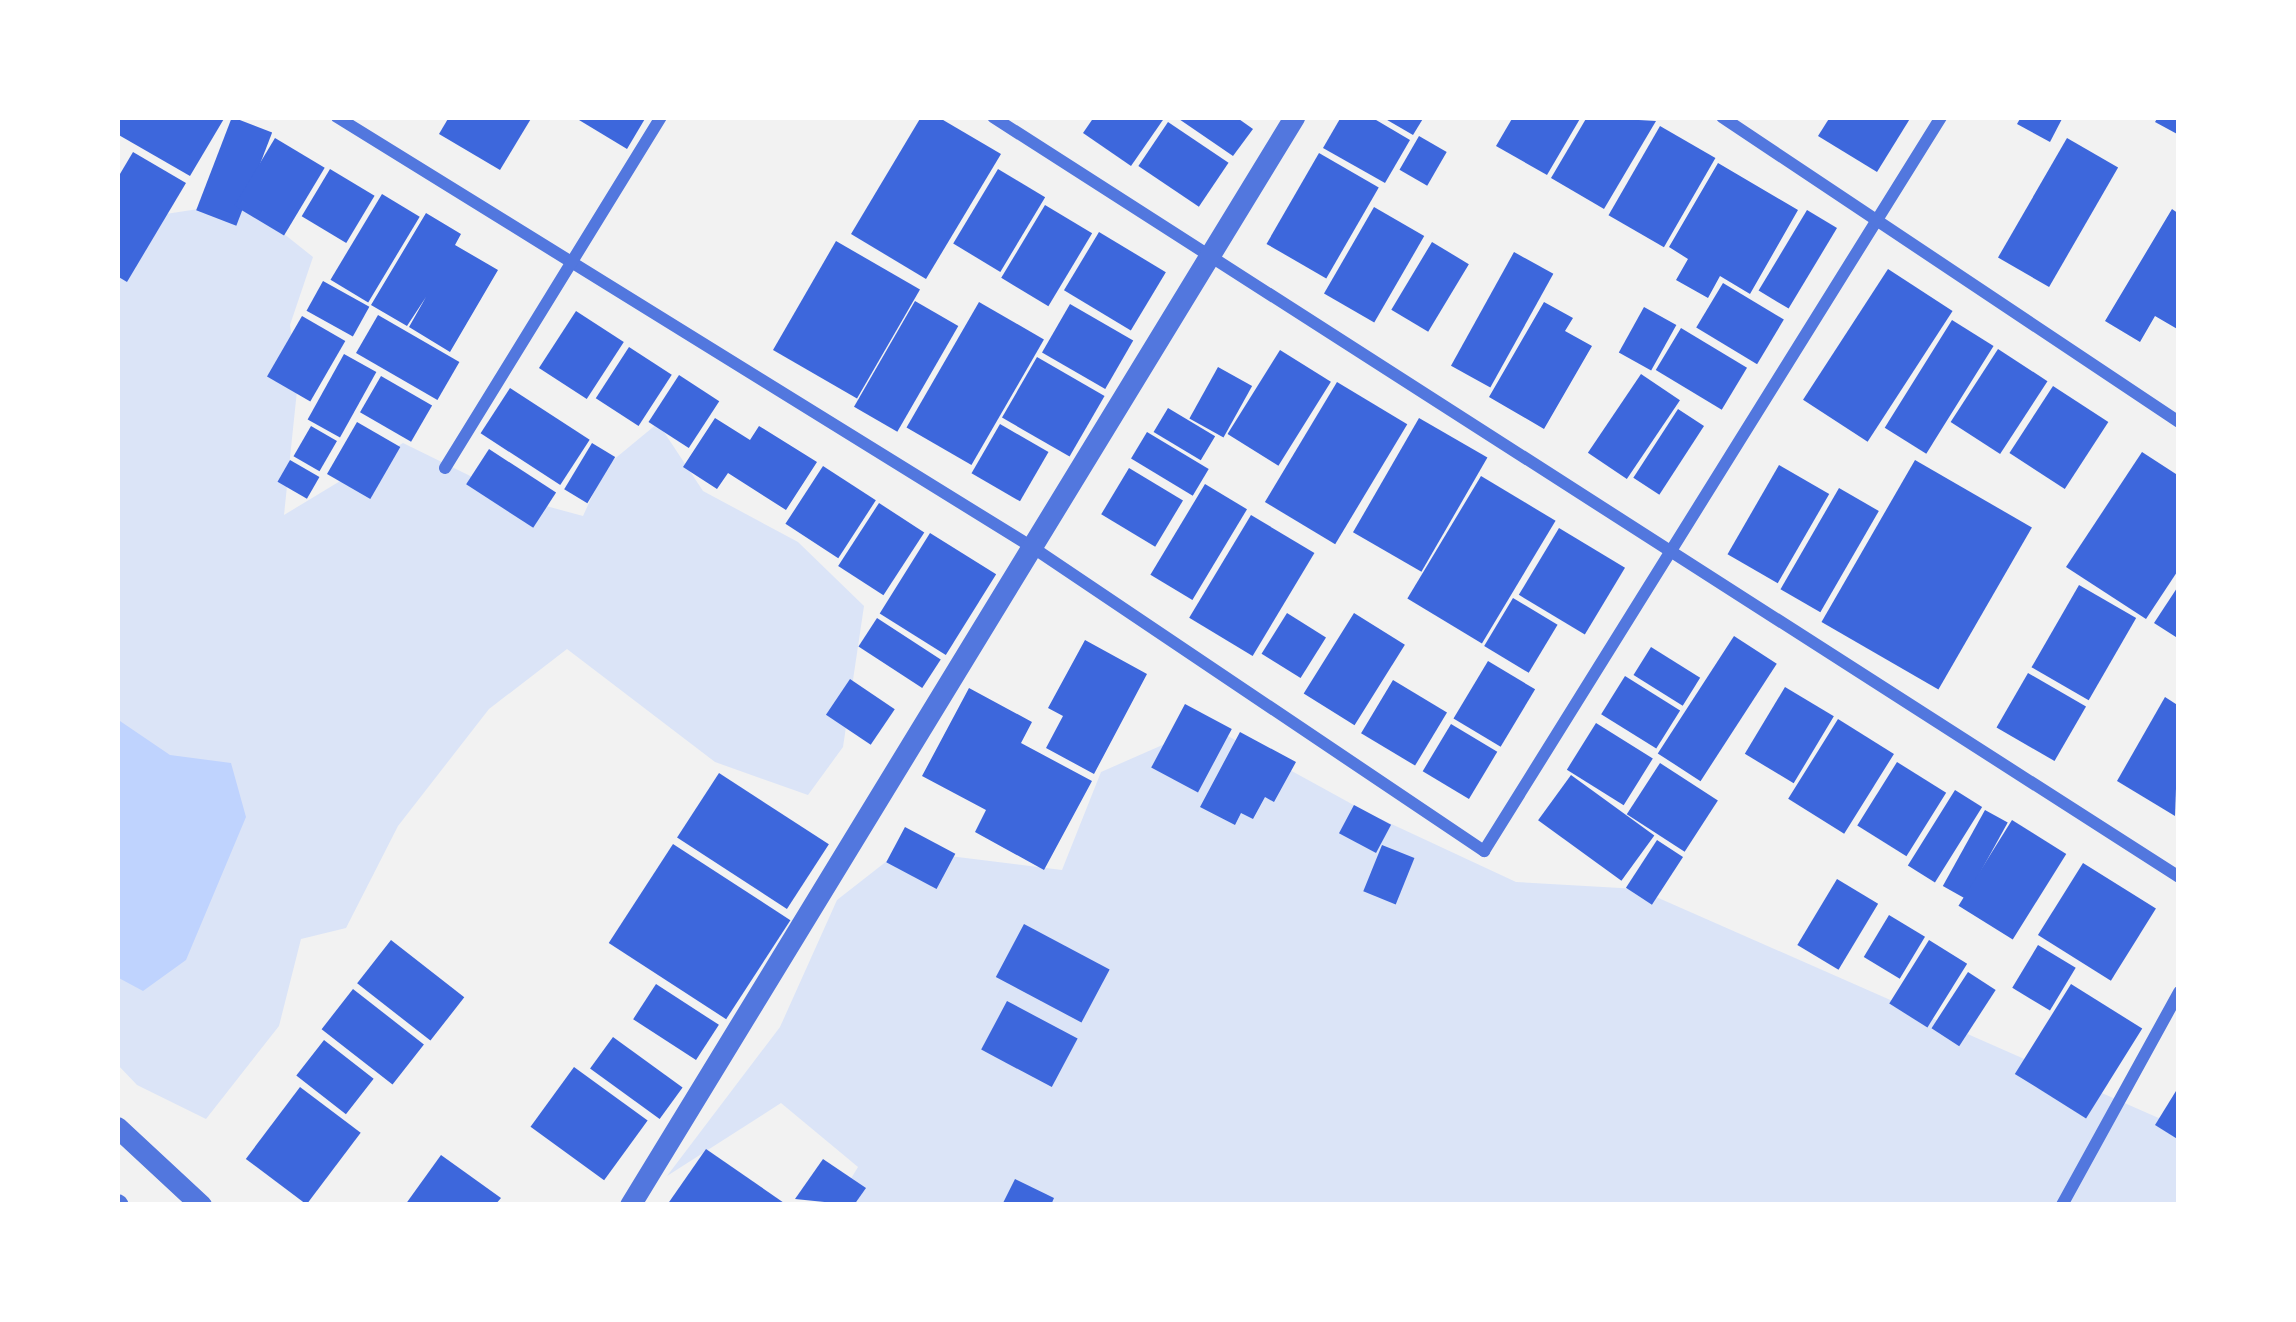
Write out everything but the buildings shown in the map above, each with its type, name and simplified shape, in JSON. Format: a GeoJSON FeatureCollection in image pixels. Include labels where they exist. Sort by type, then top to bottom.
{"type":"FeatureCollection","features":[{"type":"Feature","properties":{"kind":"street"},"geometry":{"type":"LineString","coordinates":[[337,117],[1032,547],[1484,851],[1672,554],[1872,218],[1941,117]]}},
{"type":"Feature","properties":{"kind":"street"},"geometry":{"type":"LineString","coordinates":[[445,468],[661,117]]}},
{"type":"Feature","properties":{"kind":"street"},"geometry":{"type":"LineString","coordinates":[[993,117],[2179,877]]}},
{"type":"Feature","properties":{"kind":"street"},"geometry":{"type":"LineString","coordinates":[[630,1205],[1294,117]]}},
{"type":"Feature","properties":{"kind":"street"},"geometry":{"type":"LineString","coordinates":[[1722,117],[2179,422]]}},
{"type":"Feature","properties":{"kind":"street"},"geometry":{"type":"LineString","coordinates":[[2062,1205],[2179,992]]}},
{"type":"Feature","properties":{"kind":"street"},"geometry":{"type":"LineString","coordinates":[[117,1126],[201,1205]]}},
{"type":"Feature","properties":{"kind":"shaded area"},"geometry":{"type":"Polygon","coordinates":[[[244,202],[313,257],[290,325],[298,381],[284,515],[403,443],[513,497],[583,516],[606,466],[658,423],[703,491],[798,542],[864,606],[843,747],[808,795],[715,762],[567,649],[489,709],[398,826],[346,928],[301,939],[279,1026],[206,1119],[137,1085],[117,1064],[117,234],[133,219],[244,202]]]}},
{"type":"Feature","properties":{"kind":"shaded area"},"geometry":{"type":"Polygon","coordinates":[[[1208,725],[1370,814],[1516,882],[1638,889],[2179,1127],[2179,1205],[835,1205],[858,1167],[781,1103],[667,1176],[780,1027],[837,900],[901,850],[1062,870],[1101,772],[1208,725]]]}},
{"type":"Feature","properties":{"kind":"water"},"geometry":{"type":"Polygon","coordinates":[[[117,719],[170,755],[231,763],[246,817],[186,960],[143,991],[117,977],[117,719]]]}}]}
